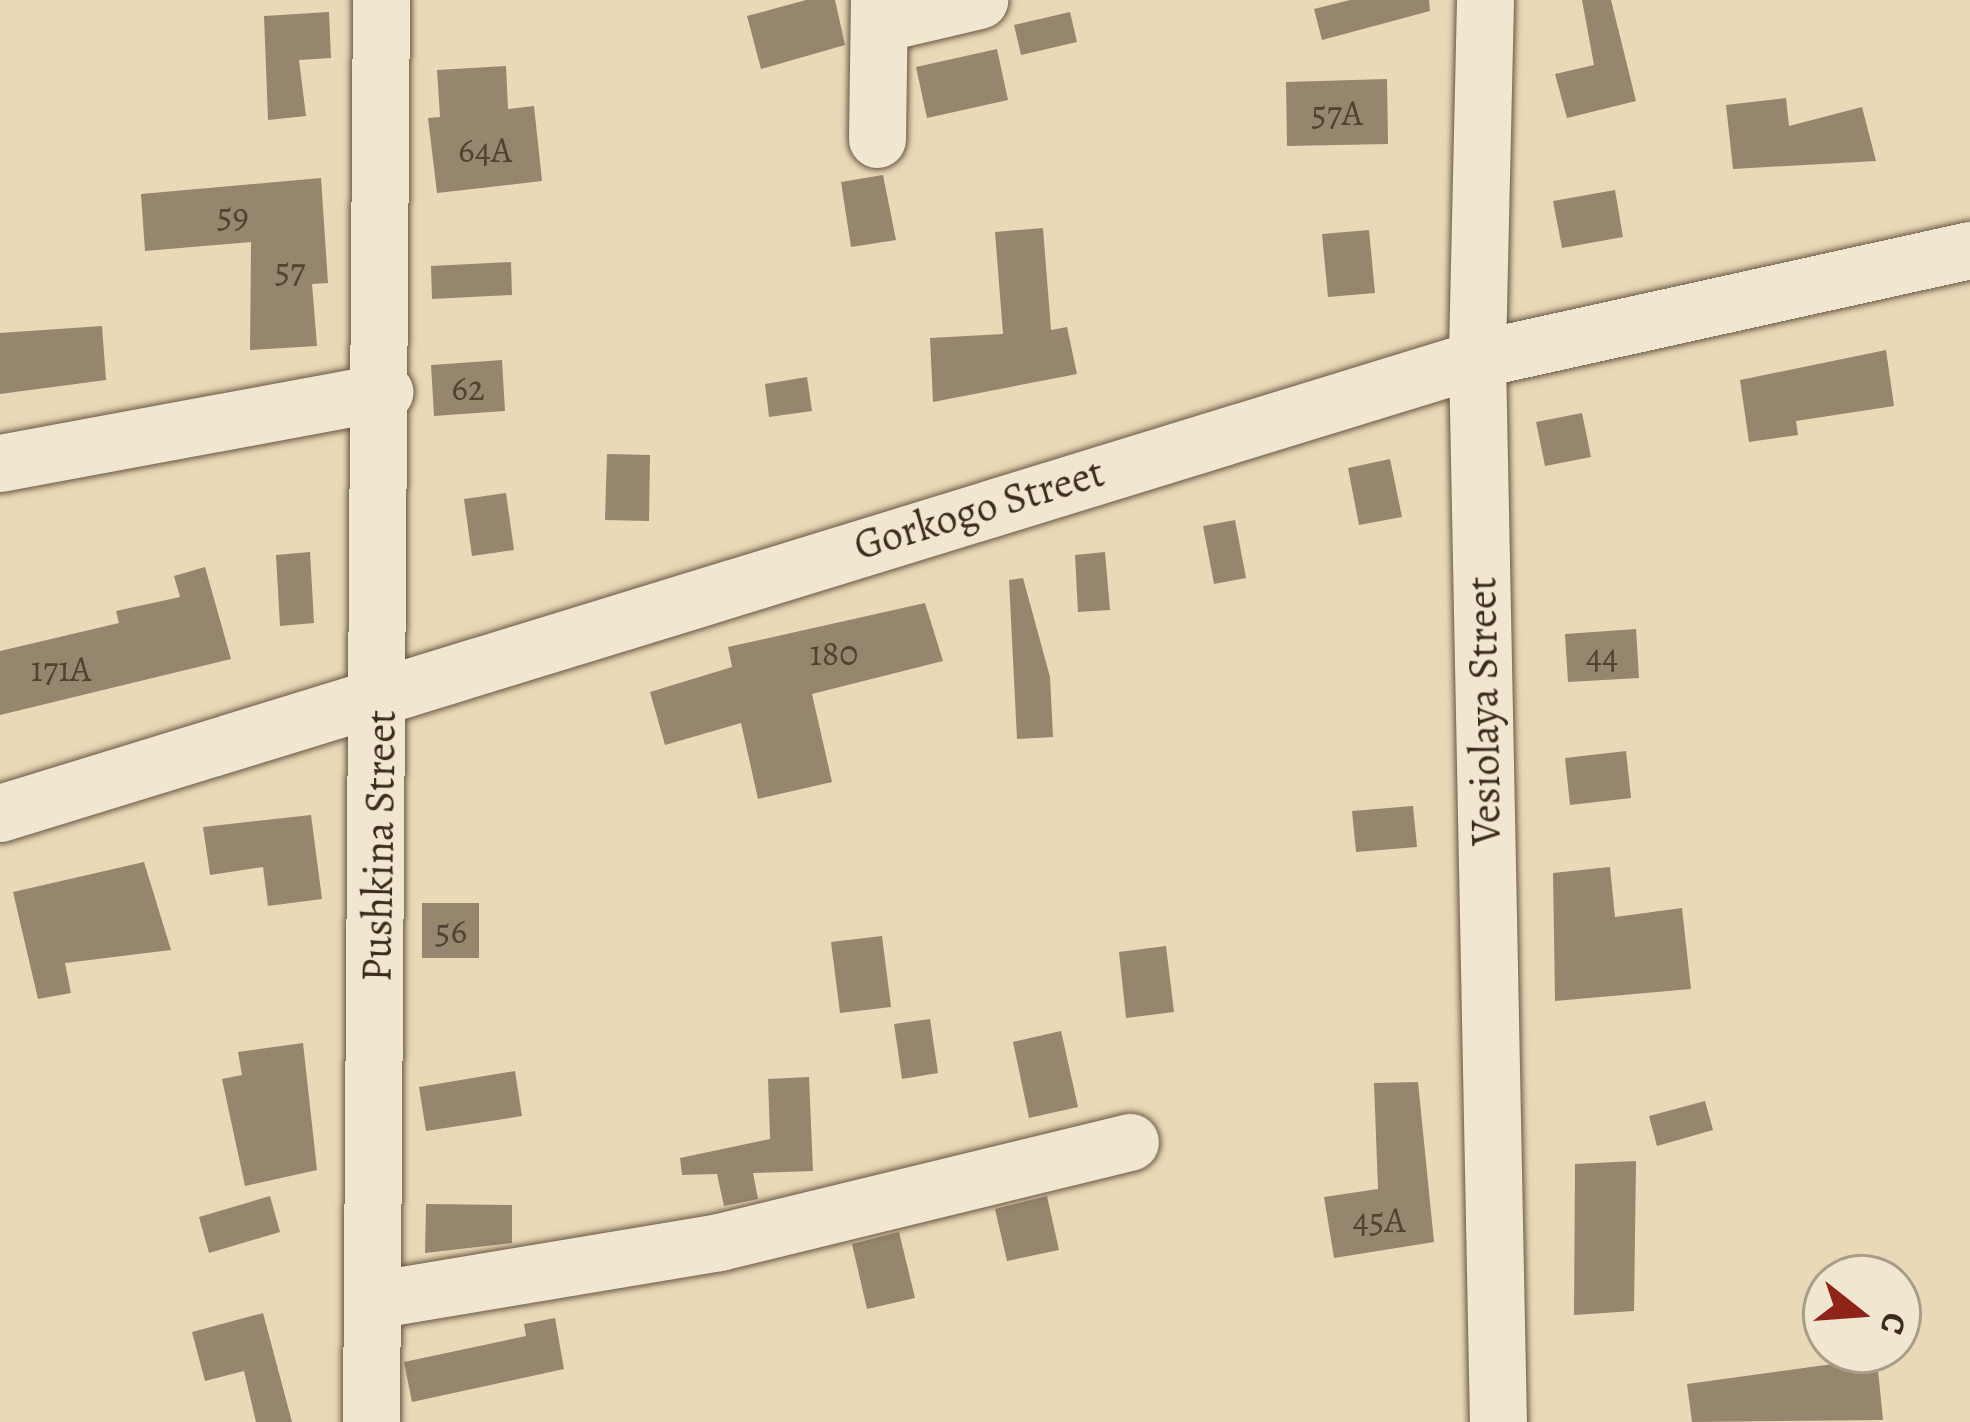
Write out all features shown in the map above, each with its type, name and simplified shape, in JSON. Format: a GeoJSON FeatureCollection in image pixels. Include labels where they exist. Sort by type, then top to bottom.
{"type":"FeatureCollection","features":[{"type":"Feature","properties":{"kind":"street","name":"Pushkina Street"},"geometry":{"type":"LineString","coordinates":[[371,1422],[384,392],[381,0]]}},
{"type":"Feature","properties":{"kind":"street"},"geometry":{"type":"LineString","coordinates":[[878,139],[880,11],[979,0]]}},
{"type":"Feature","properties":{"kind":"street","name":"Vesiolaya Street"},"geometry":{"type":"LineString","coordinates":[[1485,0],[1477,358],[1498,1422]]}},
{"type":"Feature","properties":{"kind":"street","name":"Gorkogo Street"},"geometry":{"type":"LineString","coordinates":[[0,813],[380,690],[1477,358],[1970,250]]}},
{"type":"Feature","properties":{"kind":"street"},"geometry":{"type":"LineString","coordinates":[[0,463],[384,392]]}},
{"type":"Feature","properties":{"kind":"street"},"geometry":{"type":"LineString","coordinates":[[374,1300],[719,1242],[1130,1142]]}},
{"type":"Feature","properties":{"kind":"building"},"geometry":{"type":"Polygon","coordinates":[[[806,0],[835,0],[845,45],[761,69],[747,16],[806,0]]]}},
{"type":"Feature","properties":{"kind":"building"},"geometry":{"type":"Polygon","coordinates":[[[1350,0],[1429,0],[1430,11],[1322,40],[1314,9],[1350,0]]]}},
{"type":"Feature","properties":{"kind":"building"},"geometry":{"type":"Polygon","coordinates":[[[1582,0],[1611,0],[1636,101],[1567,118],[1555,74],[1594,65],[1582,0]]]}},
{"type":"Feature","properties":{"kind":"building"},"geometry":{"type":"Polygon","coordinates":[[[329,12],[331,58],[299,60],[306,116],[268,120],[264,16],[329,12]]]}},
{"type":"Feature","properties":{"kind":"building"},"geometry":{"type":"Polygon","coordinates":[[[1070,12],[1077,42],[1021,55],[1014,25],[1070,12]]]}},
{"type":"Feature","properties":{"kind":"building"},"geometry":{"type":"Polygon","coordinates":[[[997,49],[1008,100],[927,118],[916,67],[997,49]]]}},
{"type":"Feature","properties":{"kind":"building"},"geometry":{"type":"Polygon","coordinates":[[[506,66],[508,109],[534,106],[542,181],[437,193],[428,118],[440,117],[437,70],[506,66]]]}},
{"type":"Feature","properties":{"kind":"building"},"geometry":{"type":"Polygon","coordinates":[[[1387,79],[1388,144],[1287,146],[1286,82],[1387,79]]]}},
{"type":"Feature","properties":{"kind":"building"},"geometry":{"type":"Polygon","coordinates":[[[1786,98],[1789,126],[1862,107],[1876,161],[1733,169],[1726,105],[1786,98]]]}},
{"type":"Feature","properties":{"kind":"building"},"geometry":{"type":"Polygon","coordinates":[[[883,175],[896,240],[851,247],[841,182],[883,175]]]}},
{"type":"Feature","properties":{"kind":"building"},"geometry":{"type":"Polygon","coordinates":[[[321,178],[328,283],[312,284],[317,346],[250,350],[251,242],[145,251],[141,194],[321,178]]]}},
{"type":"Feature","properties":{"kind":"building"},"geometry":{"type":"Polygon","coordinates":[[[1615,190],[1623,237],[1562,248],[1553,201],[1615,190]]]}},
{"type":"Feature","properties":{"kind":"building"},"geometry":{"type":"Polygon","coordinates":[[[1043,228],[1051,330],[1067,327],[1077,374],[933,402],[930,338],[1003,334],[995,232],[1043,228]]]}},
{"type":"Feature","properties":{"kind":"building"},"geometry":{"type":"Polygon","coordinates":[[[1369,230],[1375,293],[1328,297],[1322,234],[1369,230]]]}},
{"type":"Feature","properties":{"kind":"building"},"geometry":{"type":"Polygon","coordinates":[[[511,262],[512,295],[432,299],[431,266],[511,262]]]}},
{"type":"Feature","properties":{"kind":"building"},"geometry":{"type":"Polygon","coordinates":[[[102,326],[106,380],[0,394],[0,333],[102,326]]]}},
{"type":"Feature","properties":{"kind":"building"},"geometry":{"type":"Polygon","coordinates":[[[1886,350],[1894,406],[1796,421],[1798,435],[1749,442],[1740,380],[1886,350]]]}},
{"type":"Feature","properties":{"kind":"building"},"geometry":{"type":"Polygon","coordinates":[[[502,360],[505,411],[434,416],[431,365],[502,360]]]}},
{"type":"Feature","properties":{"kind":"building"},"geometry":{"type":"Polygon","coordinates":[[[807,377],[812,411],[769,417],[765,384],[807,377]]]}},
{"type":"Feature","properties":{"kind":"building"},"geometry":{"type":"Polygon","coordinates":[[[1582,413],[1591,457],[1545,466],[1536,422],[1582,413]]]}},
{"type":"Feature","properties":{"kind":"building"},"geometry":{"type":"Polygon","coordinates":[[[607,454],[650,455],[649,521],[605,520],[607,454]]]}},
{"type":"Feature","properties":{"kind":"building"},"geometry":{"type":"Polygon","coordinates":[[[1390,459],[1402,517],[1359,525],[1348,468],[1390,459]]]}},
{"type":"Feature","properties":{"kind":"building"},"geometry":{"type":"Polygon","coordinates":[[[506,493],[514,550],[472,556],[464,499],[506,493]]]}},
{"type":"Feature","properties":{"kind":"building"},"geometry":{"type":"Polygon","coordinates":[[[1235,520],[1246,578],[1214,584],[1203,526],[1235,520]]]}},
{"type":"Feature","properties":{"kind":"building"},"geometry":{"type":"Polygon","coordinates":[[[310,552],[314,623],[280,626],[276,555],[310,552]]]}},
{"type":"Feature","properties":{"kind":"building"},"geometry":{"type":"Polygon","coordinates":[[[1105,552],[1110,610],[1078,612],[1075,555],[1105,552]]]}},
{"type":"Feature","properties":{"kind":"building"},"geometry":{"type":"Polygon","coordinates":[[[205,567],[231,659],[0,715],[0,651],[119,623],[116,611],[180,597],[174,576],[205,567]]]}},
{"type":"Feature","properties":{"kind":"building"},"geometry":{"type":"Polygon","coordinates":[[[1023,578],[1050,677],[1053,737],[1017,739],[1009,580],[1023,578]]]}},
{"type":"Feature","properties":{"kind":"building"},"geometry":{"type":"Polygon","coordinates":[[[925,603],[943,661],[812,694],[832,782],[758,799],[741,723],[665,745],[650,692],[732,667],[728,647],[925,603]]]}},
{"type":"Feature","properties":{"kind":"building"},"geometry":{"type":"Polygon","coordinates":[[[1636,629],[1639,678],[1568,682],[1565,634],[1636,629]]]}},
{"type":"Feature","properties":{"kind":"building"},"geometry":{"type":"Polygon","coordinates":[[[1626,751],[1631,798],[1570,805],[1565,758],[1626,751]]]}},
{"type":"Feature","properties":{"kind":"building"},"geometry":{"type":"Polygon","coordinates":[[[1413,806],[1417,847],[1356,852],[1352,811],[1413,806]]]}},
{"type":"Feature","properties":{"kind":"building"},"geometry":{"type":"Polygon","coordinates":[[[311,815],[322,899],[268,906],[263,867],[210,875],[203,827],[311,815]]]}},
{"type":"Feature","properties":{"kind":"building"},"geometry":{"type":"Polygon","coordinates":[[[144,862],[171,950],[65,963],[71,993],[38,999],[13,892],[144,862]]]}},
{"type":"Feature","properties":{"kind":"building"},"geometry":{"type":"Polygon","coordinates":[[[1610,867],[1615,917],[1682,908],[1691,989],[1555,1001],[1553,873],[1610,867]]]}},
{"type":"Feature","properties":{"kind":"building"},"geometry":{"type":"Polygon","coordinates":[[[422,903],[479,903],[479,958],[422,958],[422,903]]]}},
{"type":"Feature","properties":{"kind":"building"},"geometry":{"type":"Polygon","coordinates":[[[882,936],[891,1007],[840,1013],[831,942],[882,936]]]}},
{"type":"Feature","properties":{"kind":"building"},"geometry":{"type":"Polygon","coordinates":[[[1166,946],[1174,1012],[1126,1018],[1119,952],[1166,946]]]}},
{"type":"Feature","properties":{"kind":"building"},"geometry":{"type":"Polygon","coordinates":[[[930,1019],[938,1073],[902,1079],[894,1024],[930,1019]]]}},
{"type":"Feature","properties":{"kind":"building"},"geometry":{"type":"Polygon","coordinates":[[[1061,1031],[1078,1107],[1029,1118],[1013,1042],[1061,1031]]]}},
{"type":"Feature","properties":{"kind":"building"},"geometry":{"type":"Polygon","coordinates":[[[303,1043],[317,1170],[245,1186],[222,1079],[242,1075],[238,1052],[303,1043]]]}},
{"type":"Feature","properties":{"kind":"building"},"geometry":{"type":"Polygon","coordinates":[[[515,1071],[522,1116],[426,1131],[419,1087],[515,1071]]]}},
{"type":"Feature","properties":{"kind":"building"},"geometry":{"type":"Polygon","coordinates":[[[809,1077],[813,1171],[753,1173],[758,1199],[724,1206],[717,1174],[682,1175],[680,1158],[770,1139],[768,1079],[809,1077]]]}},
{"type":"Feature","properties":{"kind":"building"},"geometry":{"type":"Polygon","coordinates":[[[1418,1082],[1434,1242],[1334,1258],[1324,1197],[1378,1189],[1374,1083],[1418,1082]]]}},
{"type":"Feature","properties":{"kind":"building"},"geometry":{"type":"Polygon","coordinates":[[[1705,1101],[1713,1130],[1657,1146],[1649,1116],[1705,1101]]]}},
{"type":"Feature","properties":{"kind":"building"},"geometry":{"type":"Polygon","coordinates":[[[1636,1161],[1634,1311],[1574,1315],[1575,1164],[1636,1161]]]}},
{"type":"Feature","properties":{"kind":"building"},"geometry":{"type":"Polygon","coordinates":[[[270,1196],[280,1232],[209,1253],[199,1217],[270,1196]]]}},
{"type":"Feature","properties":{"kind":"building"},"geometry":{"type":"Polygon","coordinates":[[[1047,1196],[1059,1250],[1007,1261],[995,1209],[1047,1196]]]}},
{"type":"Feature","properties":{"kind":"building"},"geometry":{"type":"Polygon","coordinates":[[[426,1204],[512,1205],[512,1243],[425,1253],[426,1204]]]}},
{"type":"Feature","properties":{"kind":"building"},"geometry":{"type":"Polygon","coordinates":[[[899,1232],[915,1298],[867,1309],[852,1244],[899,1232]]]}},
{"type":"Feature","properties":{"kind":"building"},"geometry":{"type":"Polygon","coordinates":[[[263,1313],[292,1422],[256,1422],[244,1371],[205,1381],[192,1332],[263,1313]]]}},
{"type":"Feature","properties":{"kind":"building"},"geometry":{"type":"Polygon","coordinates":[[[555,1318],[564,1369],[412,1402],[404,1362],[526,1336],[524,1324],[555,1318]]]}},
{"type":"Feature","properties":{"kind":"building"},"geometry":{"type":"Polygon","coordinates":[[[1802,1368],[1802,1374],[1878,1374],[1883,1420],[1692,1422],[1687,1384],[1802,1368]]]}}]}
